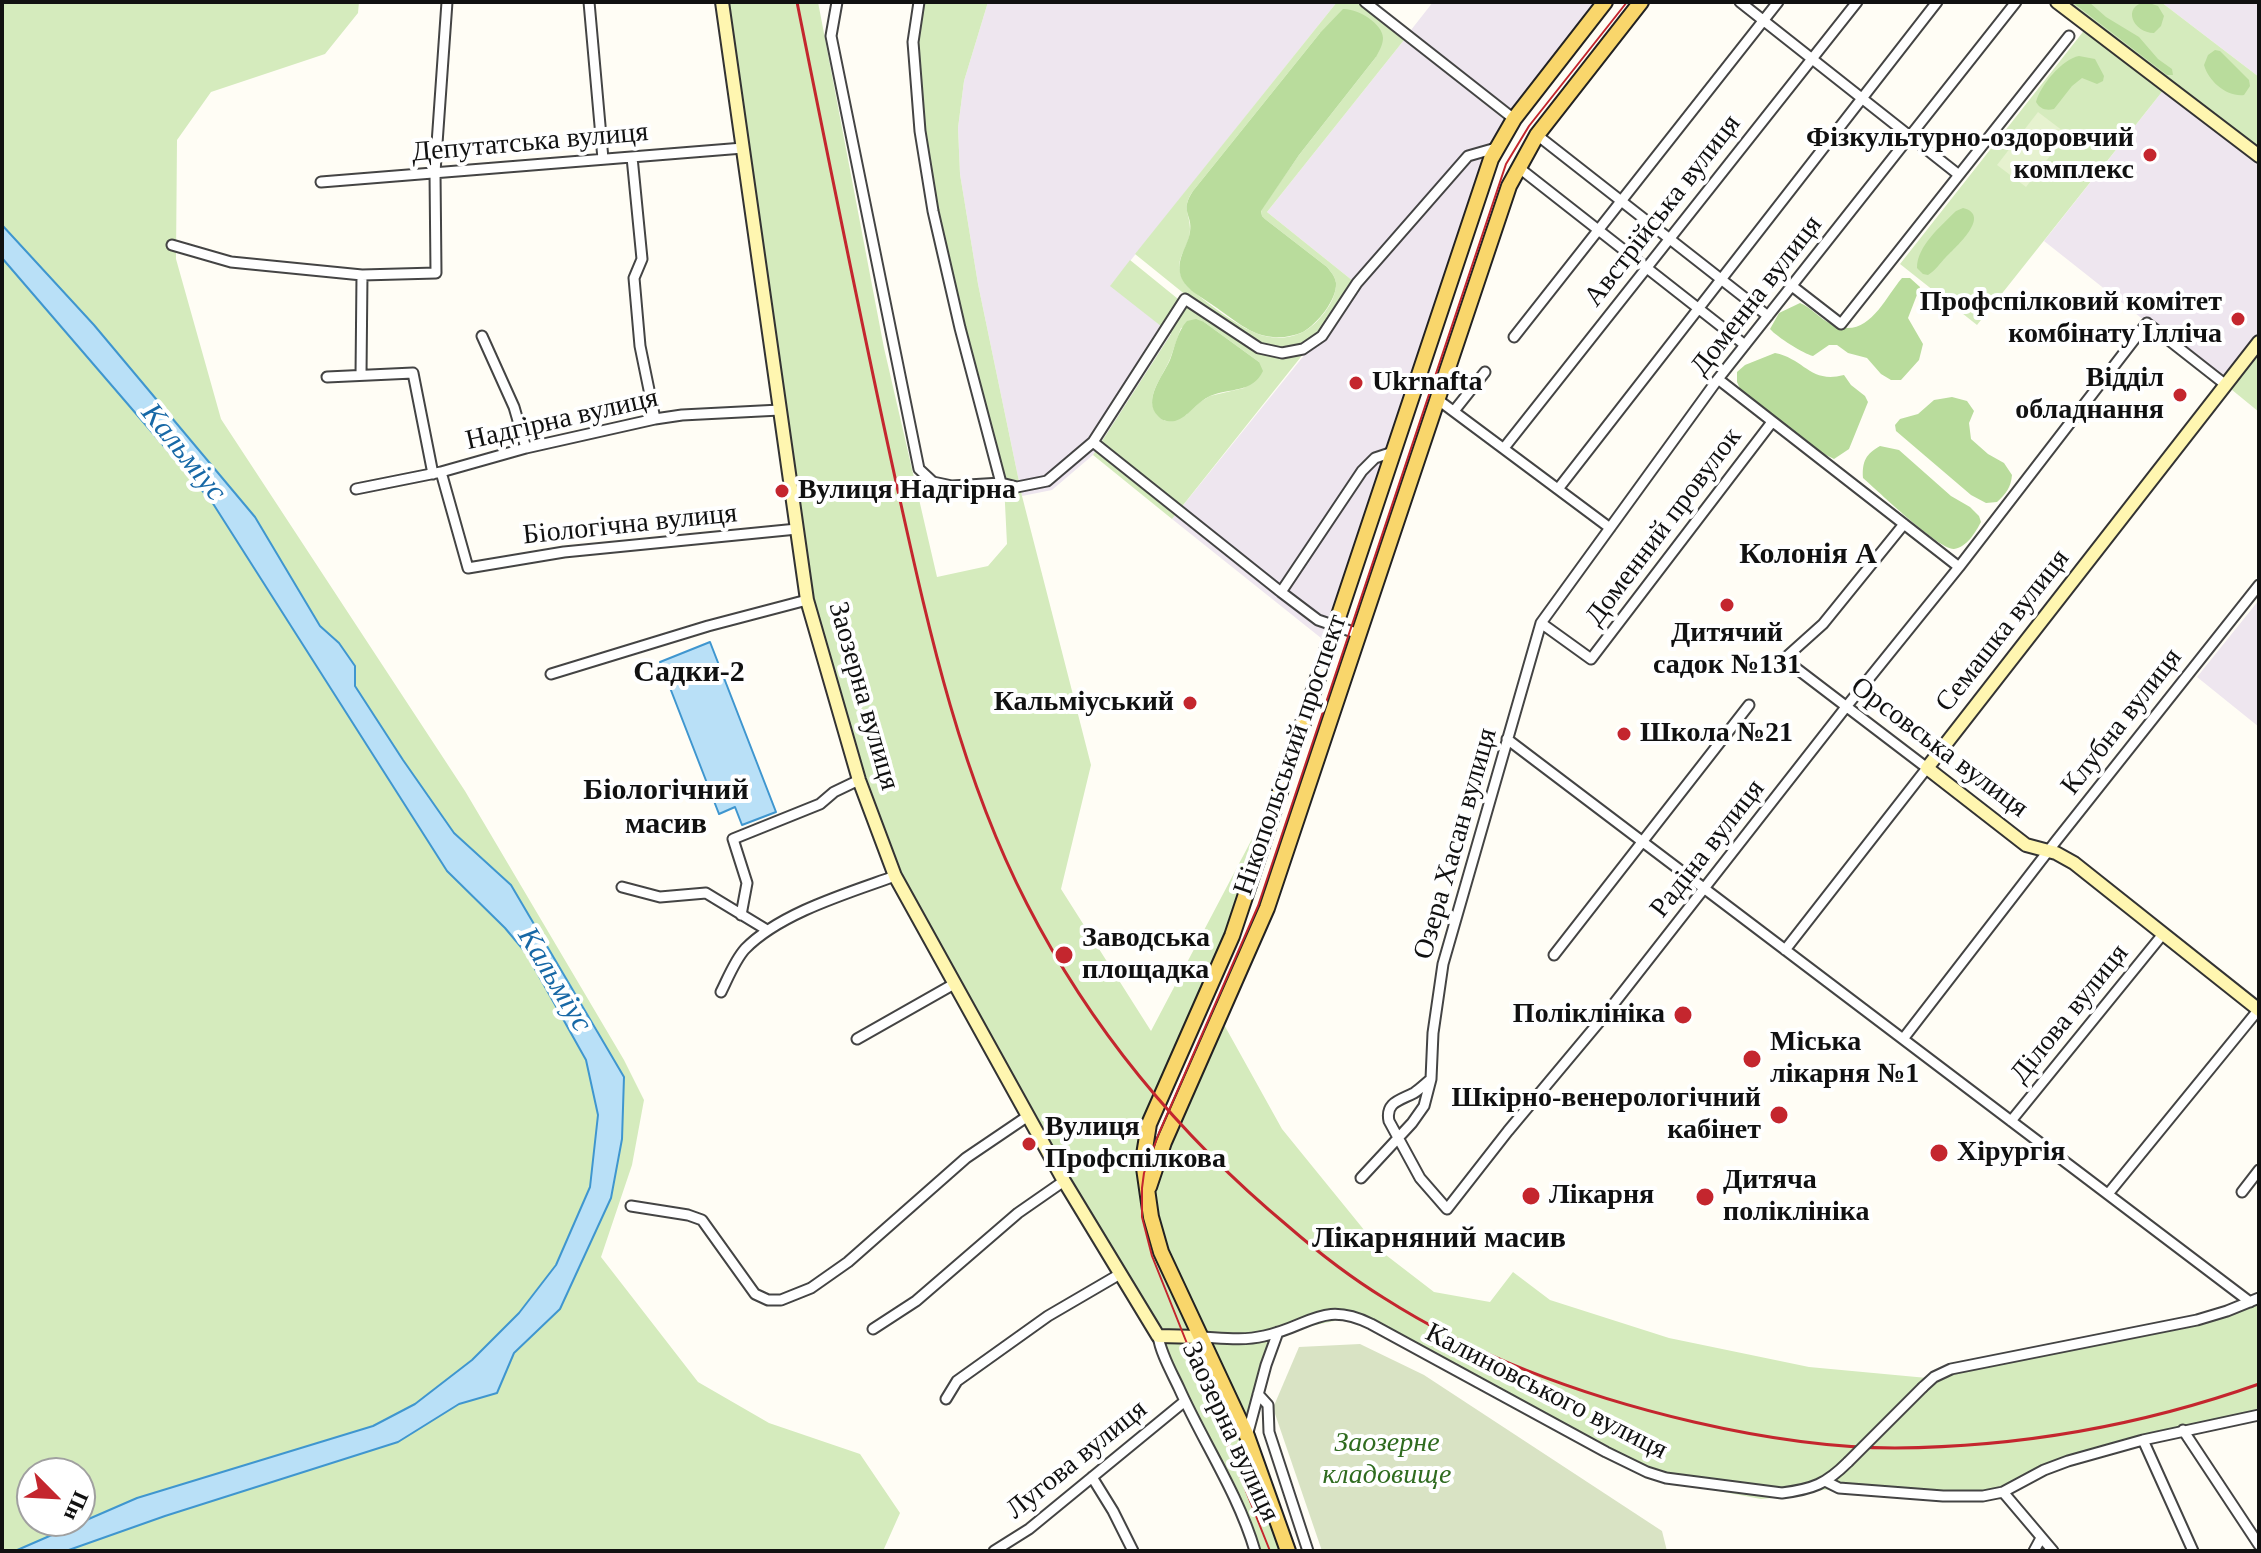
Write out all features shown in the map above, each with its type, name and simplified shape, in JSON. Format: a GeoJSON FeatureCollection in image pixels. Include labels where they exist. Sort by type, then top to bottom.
{"type":"FeatureCollection","features":[{"type":"Feature","properties":{"kind":"main road","name":"Нікопольський проспект"},"geometry":{"type":"LineString","coordinates":[[1148,1191],[1143,1161],[1149,1124],[1232,936],[1496,148],[1514,119],[1605,2]]}},
{"type":"Feature","properties":{"kind":"main road","name":"Нікопольський проспект"},"geometry":{"type":"LineString","coordinates":[[1148,1191],[1164,1142],[1267,908],[1509,186],[1537,135],[1641,2]]}},
{"type":"Feature","properties":{"kind":"main road"},"geometry":{"type":"LineString","coordinates":[[1416,383],[1437,399]]}},
{"type":"Feature","properties":{"kind":"main road","name":"Заозерна вулиця"},"geometry":{"type":"LineString","coordinates":[[1148,1191],[1151,1217],[1161,1252],[1247,1436],[1288,1551]]}},
{"type":"Feature","properties":{"kind":"street"},"geometry":{"type":"LineString","coordinates":[[172,245],[231,262],[362,275],[436,273],[435,172],[447,2]]}},
{"type":"Feature","properties":{"kind":"street"},"geometry":{"type":"LineString","coordinates":[[589,2],[603,159]]}},
{"type":"Feature","properties":{"kind":"street","name":"Заозерна вулиця"},"geometry":{"type":"LineString","coordinates":[[722,2],[807,600],[859,780],[895,876],[1064,1181],[1158,1336],[1160,1348],[1224,1477],[1255,1551]]}},
{"type":"Feature","properties":{"kind":"street"},"geometry":{"type":"LineString","coordinates":[[837,2],[831,36],[919,469],[933,482],[952,486],[1001,483],[1017,487],[1047,481],[1093,442],[1185,299],[1259,348],[1282,353],[1303,349],[1322,336],[1357,283],[1468,156],[1496,148]]}},
{"type":"Feature","properties":{"kind":"street"},"geometry":{"type":"LineString","coordinates":[[919,2],[913,42],[920,131],[933,211],[1001,483]]}},
{"type":"Feature","properties":{"kind":"street"},"geometry":{"type":"LineString","coordinates":[[1365,2],[1514,119]]}},
{"type":"Feature","properties":{"kind":"street"},"geometry":{"type":"LineString","coordinates":[[1740,2],[1959,175]]}},
{"type":"Feature","properties":{"kind":"street"},"geometry":{"type":"LineString","coordinates":[[1514,337],[1778,2]]}},
{"type":"Feature","properties":{"kind":"street","name":"Австрійська вулиця"},"geometry":{"type":"LineString","coordinates":[[1504,448],[1857,2]]}},
{"type":"Feature","properties":{"kind":"street"},"geometry":{"type":"LineString","coordinates":[[1558,489],[1937,2]]}},
{"type":"Feature","properties":{"kind":"street","name":"Доменна вулиця"},"geometry":{"type":"LineString","coordinates":[[1541,623],[1718,379],[2016,2]]}},
{"type":"Feature","properties":{"kind":"street"},"geometry":{"type":"LineString","coordinates":[[2057,2],[2259,156]]}},
{"type":"Feature","properties":{"kind":"street"},"geometry":{"type":"LineString","coordinates":[[1792,286],[1841,324],[2069,36]]}},
{"type":"Feature","properties":{"kind":"street"},"geometry":{"type":"LineString","coordinates":[[1537,135],[1768,316]]}},
{"type":"Feature","properties":{"kind":"street","name":"Депутатська вулиця"},"geometry":{"type":"LineString","coordinates":[[321,182],[743,148]]}},
{"type":"Feature","properties":{"kind":"street"},"geometry":{"type":"LineString","coordinates":[[632,157],[642,259],[634,278],[638,324],[655,419]]}},
{"type":"Feature","properties":{"kind":"street"},"geometry":{"type":"LineString","coordinates":[[1518,167],[1745,345]]}},
{"type":"Feature","properties":{"kind":"street"},"geometry":{"type":"LineString","coordinates":[[361,375],[362,275]]}},
{"type":"Feature","properties":{"kind":"street","name":"Радіна вулиця"},"geometry":{"type":"LineString","coordinates":[[1400,1137],[1420,1178],[1447,1209],[1705,889],[2147,323],[2226,385]]}},
{"type":"Feature","properties":{"kind":"street"},"geometry":{"type":"LineString","coordinates":[[482,336],[514,407],[526,448]]}},
{"type":"Feature","properties":{"kind":"street","name":"Семашка вулиця"},"geometry":{"type":"LineString","coordinates":[[1785,950],[2259,342]]}},
{"type":"Feature","properties":{"kind":"street"},"geometry":{"type":"LineString","coordinates":[[1454,411],[1485,372]]}},
{"type":"Feature","properties":{"kind":"street"},"geometry":{"type":"LineString","coordinates":[[327,377],[413,373],[437,473]]}},
{"type":"Feature","properties":{"kind":"street","name":"Доменний провулок"},"geometry":{"type":"LineString","coordinates":[[1718,379],[1959,567]]}},
{"type":"Feature","properties":{"kind":"street"},"geometry":{"type":"LineString","coordinates":[[1437,399],[1610,528]]}},
{"type":"Feature","properties":{"kind":"street","name":"Надгірна вулиця"},"geometry":{"type":"LineString","coordinates":[[356,489],[437,473],[526,448],[655,419],[780,410]]}},
{"type":"Feature","properties":{"kind":"street","name":"Доменний провулок"},"geometry":{"type":"LineString","coordinates":[[1541,623],[1591,659],[1772,422]]}},
{"type":"Feature","properties":{"kind":"street"},"geometry":{"type":"LineString","coordinates":[[1093,442],[1310,615],[1359,634]]}},
{"type":"Feature","properties":{"kind":"street"},"geometry":{"type":"LineString","coordinates":[[1281,592],[1362,471],[1375,458],[1393,452]]}},
{"type":"Feature","properties":{"kind":"street","name":"Біологічна вулиця"},"geometry":{"type":"LineString","coordinates":[[437,473],[468,568],[564,552],[797,529]]}},
{"type":"Feature","properties":{"kind":"street","name":"Орсовська вулиця"},"geometry":{"type":"LineString","coordinates":[[1904,524],[1823,624],[1784,659],[2026,845],[2056,853],[2074,863],[2259,1010]]}},
{"type":"Feature","properties":{"kind":"street","name":"Клубна вулиця"},"geometry":{"type":"LineString","coordinates":[[1903,1039],[2259,585]]}},
{"type":"Feature","properties":{"kind":"street"},"geometry":{"type":"LineString","coordinates":[[551,674],[708,626],[807,600]]}},
{"type":"Feature","properties":{"kind":"street","name":"Озера Хасан вулиця"},"geometry":{"type":"LineString","coordinates":[[1361,1178],[1424,1106],[1431,1079],[1433,1033],[1443,964],[1541,623]]}},
{"type":"Feature","properties":{"kind":"street"},"geometry":{"type":"LineString","coordinates":[[1554,955],[1749,705]]}},
{"type":"Feature","properties":{"kind":"street"},"geometry":{"type":"LineString","coordinates":[[1507,739],[2108,1194],[2255,1300]]}},
{"type":"Feature","properties":{"kind":"street"},"geometry":{"type":"LineString","coordinates":[[741,915],[747,883],[733,839],[820,804],[834,792],[859,780]]}},
{"type":"Feature","properties":{"kind":"street"},"geometry":{"type":"LineString","coordinates":[[721,992],[743,951],[767,930],[825,901],[895,876]]}},
{"type":"Feature","properties":{"kind":"street"},"geometry":{"type":"LineString","coordinates":[[622,887],[660,897],[706,893],[767,930]]}},
{"type":"Feature","properties":{"kind":"street","name":"Ділова вулиця"},"geometry":{"type":"LineString","coordinates":[[2011,1121],[2163,934]]}},
{"type":"Feature","properties":{"kind":"street"},"geometry":{"type":"LineString","coordinates":[[857,1039],[954,984]]}},
{"type":"Feature","properties":{"kind":"street"},"geometry":{"type":"LineString","coordinates":[[2108,1194],[2259,1010]]}},
{"type":"Feature","properties":{"kind":"street"},"geometry":{"type":"LineString","coordinates":[[1400,1137],[1389,1121],[1387,1114],[1390,1107],[1431,1079]]}},
{"type":"Feature","properties":{"kind":"street"},"geometry":{"type":"LineString","coordinates":[[631,1206],[702,1220],[755,1294],[768,1300],[781,1300],[811,1288],[848,1262],[966,1158],[1028,1116]]}},
{"type":"Feature","properties":{"kind":"street"},"geometry":{"type":"LineString","coordinates":[[2242,1192],[2259,1170]]}},
{"type":"Feature","properties":{"kind":"street"},"geometry":{"type":"LineString","coordinates":[[873,1329],[916,1301],[1018,1213],[1064,1181]]}},
{"type":"Feature","properties":{"kind":"street"},"geometry":{"type":"LineString","coordinates":[[946,1399],[957,1381],[1048,1316],[1120,1274]]}},
{"type":"Feature","properties":{"kind":"street","name":"Калиновського вулиця"},"geometry":{"type":"LineString","coordinates":[[1201,1337],[1243,1339],[1265,1336],[1323,1314],[1343,1313],[1359,1318],[1647,1472],[1666,1478],[1782,1493],[1827,1482],[1923,1387],[1934,1377],[1951,1369],[2182,1324],[2255,1300]]}},
{"type":"Feature","properties":{"kind":"street"},"geometry":{"type":"LineString","coordinates":[[1247,1436],[1278,1332]]}},
{"type":"Feature","properties":{"kind":"street","name":"Заозерна вулиця"},"geometry":{"type":"LineString","coordinates":[[1158,1336],[1201,1337]]}},
{"type":"Feature","properties":{"kind":"street"},"geometry":{"type":"LineString","coordinates":[[1258,1394],[1268,1405],[1269,1432],[1308,1551]]}},
{"type":"Feature","properties":{"kind":"street","name":"Лугова вулиця"},"geometry":{"type":"LineString","coordinates":[[994,1551],[1029,1529],[1185,1401]]}},
{"type":"Feature","properties":{"kind":"street"},"geometry":{"type":"LineString","coordinates":[[1827,1482],[1839,1488],[1983,1496],[2003,1492],[2044,1470],[2143,1440],[2259,1415]]}},
{"type":"Feature","properties":{"kind":"street"},"geometry":{"type":"LineString","coordinates":[[2183,1430],[2259,1545]]}},
{"type":"Feature","properties":{"kind":"street"},"geometry":{"type":"LineString","coordinates":[[2143,1440],[2193,1551]]}},
{"type":"Feature","properties":{"kind":"street"},"geometry":{"type":"LineString","coordinates":[[1092,1477],[1133,1551]]}},
{"type":"Feature","properties":{"kind":"street"},"geometry":{"type":"LineString","coordinates":[[2003,1492],[2053,1551]]}},
{"type":"Feature","properties":{"kind":"street"},"geometry":{"type":"LineString","coordinates":[[2034,1551],[2041,1538]]}},
{"type":"Feature","properties":{"kind":"shaded area"},"geometry":{"type":"Polygon","coordinates":[[[988,2],[1337,2],[1111,285],[1171,334],[1093,455],[1052,490],[1022,496],[978,284],[960,174],[958,128],[964,81],[988,2]]]}},
{"type":"Feature","properties":{"kind":"shaded area"},"geometry":{"type":"Polygon","coordinates":[[[1433,2],[1599,2],[1514,111],[1411,30],[1433,2]]]}},
{"type":"Feature","properties":{"kind":"shaded area"},"geometry":{"type":"Polygon","coordinates":[[[2161,2],[2259,2],[2259,77],[2212,41],[2161,2]]]}},
{"type":"Feature","properties":{"kind":"shaded area"},"geometry":{"type":"Polygon","coordinates":[[[1404,40],[1506,121],[1493,144],[1466,151],[1353,281],[1267,212],[1404,40]]]}},
{"type":"Feature","properties":{"kind":"shaded area"},"geometry":{"type":"Polygon","coordinates":[[[2165,88],[2259,160],[2259,342],[2226,385],[2044,241],[2165,88]]]}},
{"type":"Feature","properties":{"kind":"shaded area"},"geometry":{"type":"Polygon","coordinates":[[[1487,155],[1326,642],[1172,519],[1360,286],[1470,160],[1487,155]]]}},
{"type":"Feature","properties":{"kind":"shaded area"},"geometry":{"type":"Polygon","coordinates":[[[2259,600],[2259,727],[2197,677],[2259,600]]]}},
{"type":"Feature","properties":{"kind":"green space"},"geometry":{"type":"Polygon","coordinates":[[[2,2],[359,2],[358,13],[325,54],[211,92],[177,140],[176,259],[221,419],[465,791],[624,1060],[644,1100],[632,1165],[601,1257],[698,1382],[769,1423],[860,1454],[900,1513],[883,1551],[66,1551],[398,1442],[459,1404],[497,1393],[514,1353],[560,1309],[611,1198],[598,1031],[511,885],[454,833],[403,760],[355,686],[355,666],[339,643],[320,626],[255,517],[2,225],[2,2]]]}},
{"type":"Feature","properties":{"kind":"green space"},"geometry":{"type":"Polygon","coordinates":[[[722,2],[818,2],[884,348],[937,577],[988,566],[1007,544],[1004,484],[936,211],[923,130],[916,42],[922,2],[988,2],[964,81],[958,128],[960,174],[978,284],[1022,496],[1091,765],[1061,889],[1151,1031],[1273,799],[1228,935],[1146,1122],[1150,1218],[1235,1414],[1287,1551],[1255,1551],[1160,1348],[895,876],[807,600],[722,2]]]}},
{"type":"Feature","properties":{"kind":"green space"},"geometry":{"type":"Polygon","coordinates":[[[1337,2],[1356,2],[1404,40],[1267,212],[1353,281],[1317,334],[1301,345],[1282,349],[1261,345],[1187,296],[1135,254],[1337,2]],[[1320,33],[1189,197],[1190,229],[1180,261],[1181,276],[1186,285],[1203,299],[1256,333],[1279,338],[1301,333],[1319,319],[1330,305],[1336,283],[1334,276],[1327,267],[1265,219],[1261,210],[1299,155],[1376,57],[1320,33]]]}},
{"type":"Feature","properties":{"kind":"green space"},"geometry":{"type":"Polygon","coordinates":[[[2063,2],[2161,2],[2259,77],[2259,152],[2063,2]]]}},
{"type":"Feature","properties":{"kind":"green space"},"geometry":{"type":"Polygon","coordinates":[[[2072,2],[2089,2],[2106,17],[2139,37],[2158,59],[2172,69],[2173,75],[2167,75],[2072,2]]]}},
{"type":"Feature","properties":{"kind":"green space"},"geometry":{"type":"Polygon","coordinates":[[[2146,2],[2158,6],[2164,16],[2161,26],[2154,33],[2140,29],[2133,19],[2134,9],[2146,2]]]}},
{"type":"Feature","properties":{"kind":"green space"},"geometry":{"type":"Polygon","coordinates":[[[1343,9],[1361,14],[1379,27],[1383,41],[1381,48],[1299,155],[1261,211],[1265,219],[1327,267],[1335,278],[1335,290],[1325,311],[1303,332],[1285,337],[1265,336],[1235,321],[1194,292],[1182,279],[1180,262],[1190,232],[1187,204],[1193,191],[1320,33],[1343,9]]]}},
{"type":"Feature","properties":{"kind":"green space"},"geometry":{"type":"Polygon","coordinates":[[[2086,28],[2165,88],[1977,325],[1900,264],[2086,28]]]}},
{"type":"Feature","properties":{"kind":"green space"},"geometry":{"type":"Polygon","coordinates":[[[2215,50],[2220,51],[2249,80],[2250,86],[2244,95],[2225,91],[2210,77],[2204,65],[2208,55],[2215,50]]]}},
{"type":"Feature","properties":{"kind":"green space"},"geometry":{"type":"Polygon","coordinates":[[[2079,56],[2095,59],[2104,76],[2103,81],[2097,84],[2082,78],[2054,109],[2041,108],[2036,102],[2047,81],[2066,62],[2079,56]]]}},
{"type":"Feature","properties":{"kind":"green space"},"geometry":{"type":"Polygon","coordinates":[[[2038,112],[2067,134],[2026,187],[1997,165],[2038,112]]]}},
{"type":"Feature","properties":{"kind":"green space"},"geometry":{"type":"Polygon","coordinates":[[[1963,208],[1974,217],[1969,231],[1933,271],[1923,274],[1917,268],[1925,244],[1956,211],[1963,208]]]}},
{"type":"Feature","properties":{"kind":"green space"},"geometry":{"type":"Polygon","coordinates":[[[2,258],[212,502],[447,871],[526,953],[586,1060],[598,1115],[590,1187],[556,1265],[519,1313],[472,1360],[415,1404],[373,1426],[137,1498],[96,1516],[96,1457],[16,1457],[16,1537],[47,1537],[15,1551],[2,1551],[2,258]]]}},
{"type":"Feature","properties":{"kind":"green space"},"geometry":{"type":"Polygon","coordinates":[[[1130,260],[1183,303],[1258,352],[1304,353],[1172,519],[1093,455],[1171,334],[1110,286],[1130,260]],[[1204,322],[1181,328],[1154,392],[1153,407],[1165,421],[1186,415],[1210,396],[1244,388],[1259,362],[1204,322]]]}},
{"type":"Feature","properties":{"kind":"green space"},"geometry":{"type":"Polygon","coordinates":[[[1902,278],[1910,278],[1920,287],[1908,318],[1923,344],[1919,360],[1901,380],[1891,380],[1867,358],[1848,353],[1837,345],[1829,345],[1813,356],[1809,355],[1770,329],[1779,313],[1800,303],[1831,324],[1855,327],[1873,316],[1902,278]]]}},
{"type":"Feature","properties":{"kind":"green space"},"geometry":{"type":"Polygon","coordinates":[[[1196,319],[1259,362],[1263,371],[1253,383],[1210,396],[1180,419],[1166,421],[1154,410],[1153,395],[1181,330],[1187,321],[1196,319]]]}},
{"type":"Feature","properties":{"kind":"green space"},"geometry":{"type":"Polygon","coordinates":[[[2259,342],[2259,412],[2226,385],[2259,342]]]}},
{"type":"Feature","properties":{"kind":"green space"},"geometry":{"type":"Polygon","coordinates":[[[1775,353],[1794,360],[1815,374],[1844,375],[1865,396],[1868,402],[1849,449],[1834,459],[1814,449],[1741,391],[1737,372],[1745,365],[1775,353]]]}},
{"type":"Feature","properties":{"kind":"green space"},"geometry":{"type":"Polygon","coordinates":[[[1952,397],[1967,401],[1974,411],[1969,423],[1971,439],[2004,463],[2012,475],[2008,490],[1997,502],[1986,503],[1971,495],[1896,431],[1895,425],[1900,419],[1918,414],[1934,400],[1952,397]]]}},
{"type":"Feature","properties":{"kind":"green space"},"geometry":{"type":"Polygon","coordinates":[[[1880,446],[1899,450],[1979,516],[1981,522],[1967,542],[1959,548],[1946,547],[1863,478],[1866,459],[1880,446]]]}},
{"type":"Feature","properties":{"kind":"green space"},"geometry":{"type":"Polygon","coordinates":[[[1222,1021],[1282,1129],[1382,1252],[1434,1292],[1490,1302],[1513,1272],[1550,1300],[1669,1338],[1809,1367],[1938,1379],[1952,1373],[2198,1325],[2259,1303],[2259,1409],[2083,1453],[1986,1495],[1848,1488],[1761,1499],[1665,1481],[1371,1322],[1344,1319],[1286,1331],[1243,1335],[1205,1333],[1169,1252],[1158,1216],[1154,1187],[1161,1162],[1222,1021]]]}},
{"type":"Feature","properties":{"kind":"green space"},"geometry":{"type":"Polygon","coordinates":[[[1280,1340],[1260,1387],[1253,1437],[1210,1341],[1244,1343],[1280,1340]]]}},
{"type":"Feature","properties":{"kind":"green space","name":"Заозерне кладовище"},"geometry":{"type":"Polygon","coordinates":[[[1360,1344],[1424,1375],[1662,1531],[1667,1551],[1322,1551],[1273,1408],[1299,1347],[1360,1344]]]}},
{"type":"Feature","properties":{"kind":"water","name":"Кальміус"},"geometry":{"type":"Polygon","coordinates":[[[2,225],[94,325],[255,517],[320,626],[339,643],[355,666],[355,686],[403,760],[454,833],[511,885],[624,1077],[622,1139],[611,1198],[560,1309],[514,1353],[497,1393],[459,1404],[398,1442],[66,1551],[15,1551],[47,1537],[96,1537],[96,1516],[137,1498],[373,1426],[415,1404],[472,1360],[519,1313],[556,1265],[590,1187],[598,1115],[586,1060],[526,953],[447,871],[212,502],[2,258],[2,225]]]}},
{"type":"Feature","properties":{"kind":"water"},"geometry":{"type":"Polygon","coordinates":[[[710,642],[776,812],[742,825],[735,807],[719,814],[660,662],[710,642]]]}},
{"type":"Feature","properties":{"kind":"tram line"},"geometry":{"type":"LineString","coordinates":[[1270,1551],[1152,1256],[1142,1217],[1144,1173],[1258,906],[1506,164],[1529,126],[1627,2]]}},
{"type":"Feature","properties":{"kind":"railway"},"geometry":{"type":"LineString","coordinates":[[797,2],[920,590],[948,698],[982,803],[1027,904],[1080,995],[1142,1079],[1249,1192],[1347,1273],[1420,1320],[1457,1339],[1573,1388],[1654,1412],[1743,1432],[1819,1444],[1870,1447],[1941,1447],[1988,1443],[2126,1422],[2259,1384]]}},
{"type":"Feature","properties":{"kind":"place","name":"Фізкультурно-оздоровчий комплекс"},"geometry":{"type":"Point","coordinates":[2150,155]}},
{"type":"Feature","properties":{"kind":"place","name":"Профспілковий комітет комбінату Ілліча"},"geometry":{"type":"Point","coordinates":[2238,319]}},
{"type":"Feature","properties":{"kind":"place","name":"Ukrnafta"},"geometry":{"type":"Point","coordinates":[1356,383]}},
{"type":"Feature","properties":{"kind":"place","name":"Відділ обладнання"},"geometry":{"type":"Point","coordinates":[2180,395]}},
{"type":"Feature","properties":{"kind":"place","name":"Вулиця Надгірна"},"geometry":{"type":"Point","coordinates":[782,491]}},
{"type":"Feature","properties":{"kind":"place","name":"Дитячий садок №131"},"geometry":{"type":"Point","coordinates":[1727,605]}},
{"type":"Feature","properties":{"kind":"place","name":"Кальміуський"},"geometry":{"type":"Point","coordinates":[1190,703]}},
{"type":"Feature","properties":{"kind":"place","name":"Школа №21"},"geometry":{"type":"Point","coordinates":[1624,734]}},
{"type":"Feature","properties":{"kind":"place","name":"Заводська площадка"},"geometry":{"type":"Point","coordinates":[1064,955]}},
{"type":"Feature","properties":{"kind":"place","name":"Поліклініка"},"geometry":{"type":"Point","coordinates":[1683,1015]}},
{"type":"Feature","properties":{"kind":"place","name":"Міська лікарня №1"},"geometry":{"type":"Point","coordinates":[1752,1059]}},
{"type":"Feature","properties":{"kind":"place","name":"Шкірно-венерологічний кабінет"},"geometry":{"type":"Point","coordinates":[1779,1115]}},
{"type":"Feature","properties":{"kind":"place","name":"Вулиця Профспілкова"},"geometry":{"type":"Point","coordinates":[1029,1144]}},
{"type":"Feature","properties":{"kind":"place","name":"Хірургія"},"geometry":{"type":"Point","coordinates":[1939,1153]}},
{"type":"Feature","properties":{"kind":"place","name":"Лікарня"},"geometry":{"type":"Point","coordinates":[1531,1196]}},
{"type":"Feature","properties":{"kind":"place","name":"Дитяча поліклініка"},"geometry":{"type":"Point","coordinates":[1705,1197]}},
{"type":"Feature","properties":{"kind":"district","name":"Колонія А"},"geometry":{"type":"Point","coordinates":[1808,555]}},
{"type":"Feature","properties":{"kind":"district","name":"Садки-2"},"geometry":{"type":"Point","coordinates":[689,673]}},
{"type":"Feature","properties":{"kind":"district","name":"Біологічний масив"},"geometry":{"type":"Point","coordinates":[666,808]}},
{"type":"Feature","properties":{"kind":"district","name":"Лікарняний масив"},"geometry":{"type":"Point","coordinates":[1439,1239]}}]}
